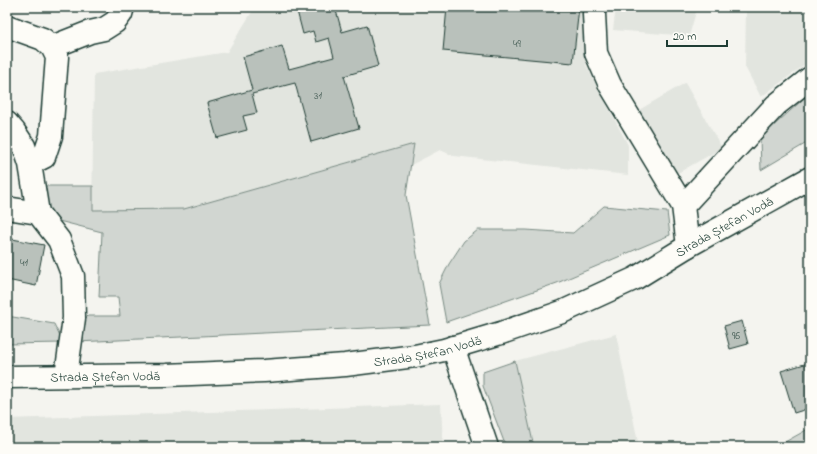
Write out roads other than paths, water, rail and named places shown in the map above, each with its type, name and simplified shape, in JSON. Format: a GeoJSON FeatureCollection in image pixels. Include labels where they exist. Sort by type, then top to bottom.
{"type":"FeatureCollection","features":[{"type":"Feature","properties":{"kind":"main road"},"geometry":{"type":"LineString","coordinates":[[52,47],[90,32],[104,29],[115,22],[121,14],[123,7]]}},
{"type":"Feature","properties":{"kind":"main road"},"geometry":{"type":"LineString","coordinates":[[595,7],[596,53],[610,85],[683,206],[688,246]]}},
{"type":"Feature","properties":{"kind":"main road"},"geometry":{"type":"LineString","coordinates":[[7,26],[44,39],[52,47],[57,57],[51,136],[44,157],[30,164]]}},
{"type":"Feature","properties":{"kind":"main road"},"geometry":{"type":"LineString","coordinates":[[683,206],[776,105],[810,78]]}},
{"type":"Feature","properties":{"kind":"main road"},"geometry":{"type":"LineString","coordinates":[[7,123],[24,146],[30,164],[38,213],[59,240],[73,276],[74,318],[66,376]]}},
{"type":"Feature","properties":{"kind":"main road","name":"Strada Ștefan Vodă"},"geometry":{"type":"LineString","coordinates":[[7,377],[174,375],[264,371],[345,365],[415,356],[453,347],[501,333],[562,312],[636,278],[688,246],[810,178]]}},
{"type":"Feature","properties":{"kind":"main road"},"geometry":{"type":"LineString","coordinates":[[7,208],[38,213]]}},
{"type":"Feature","properties":{"kind":"main road"},"geometry":{"type":"LineString","coordinates":[[453,347],[487,447]]}}]}
